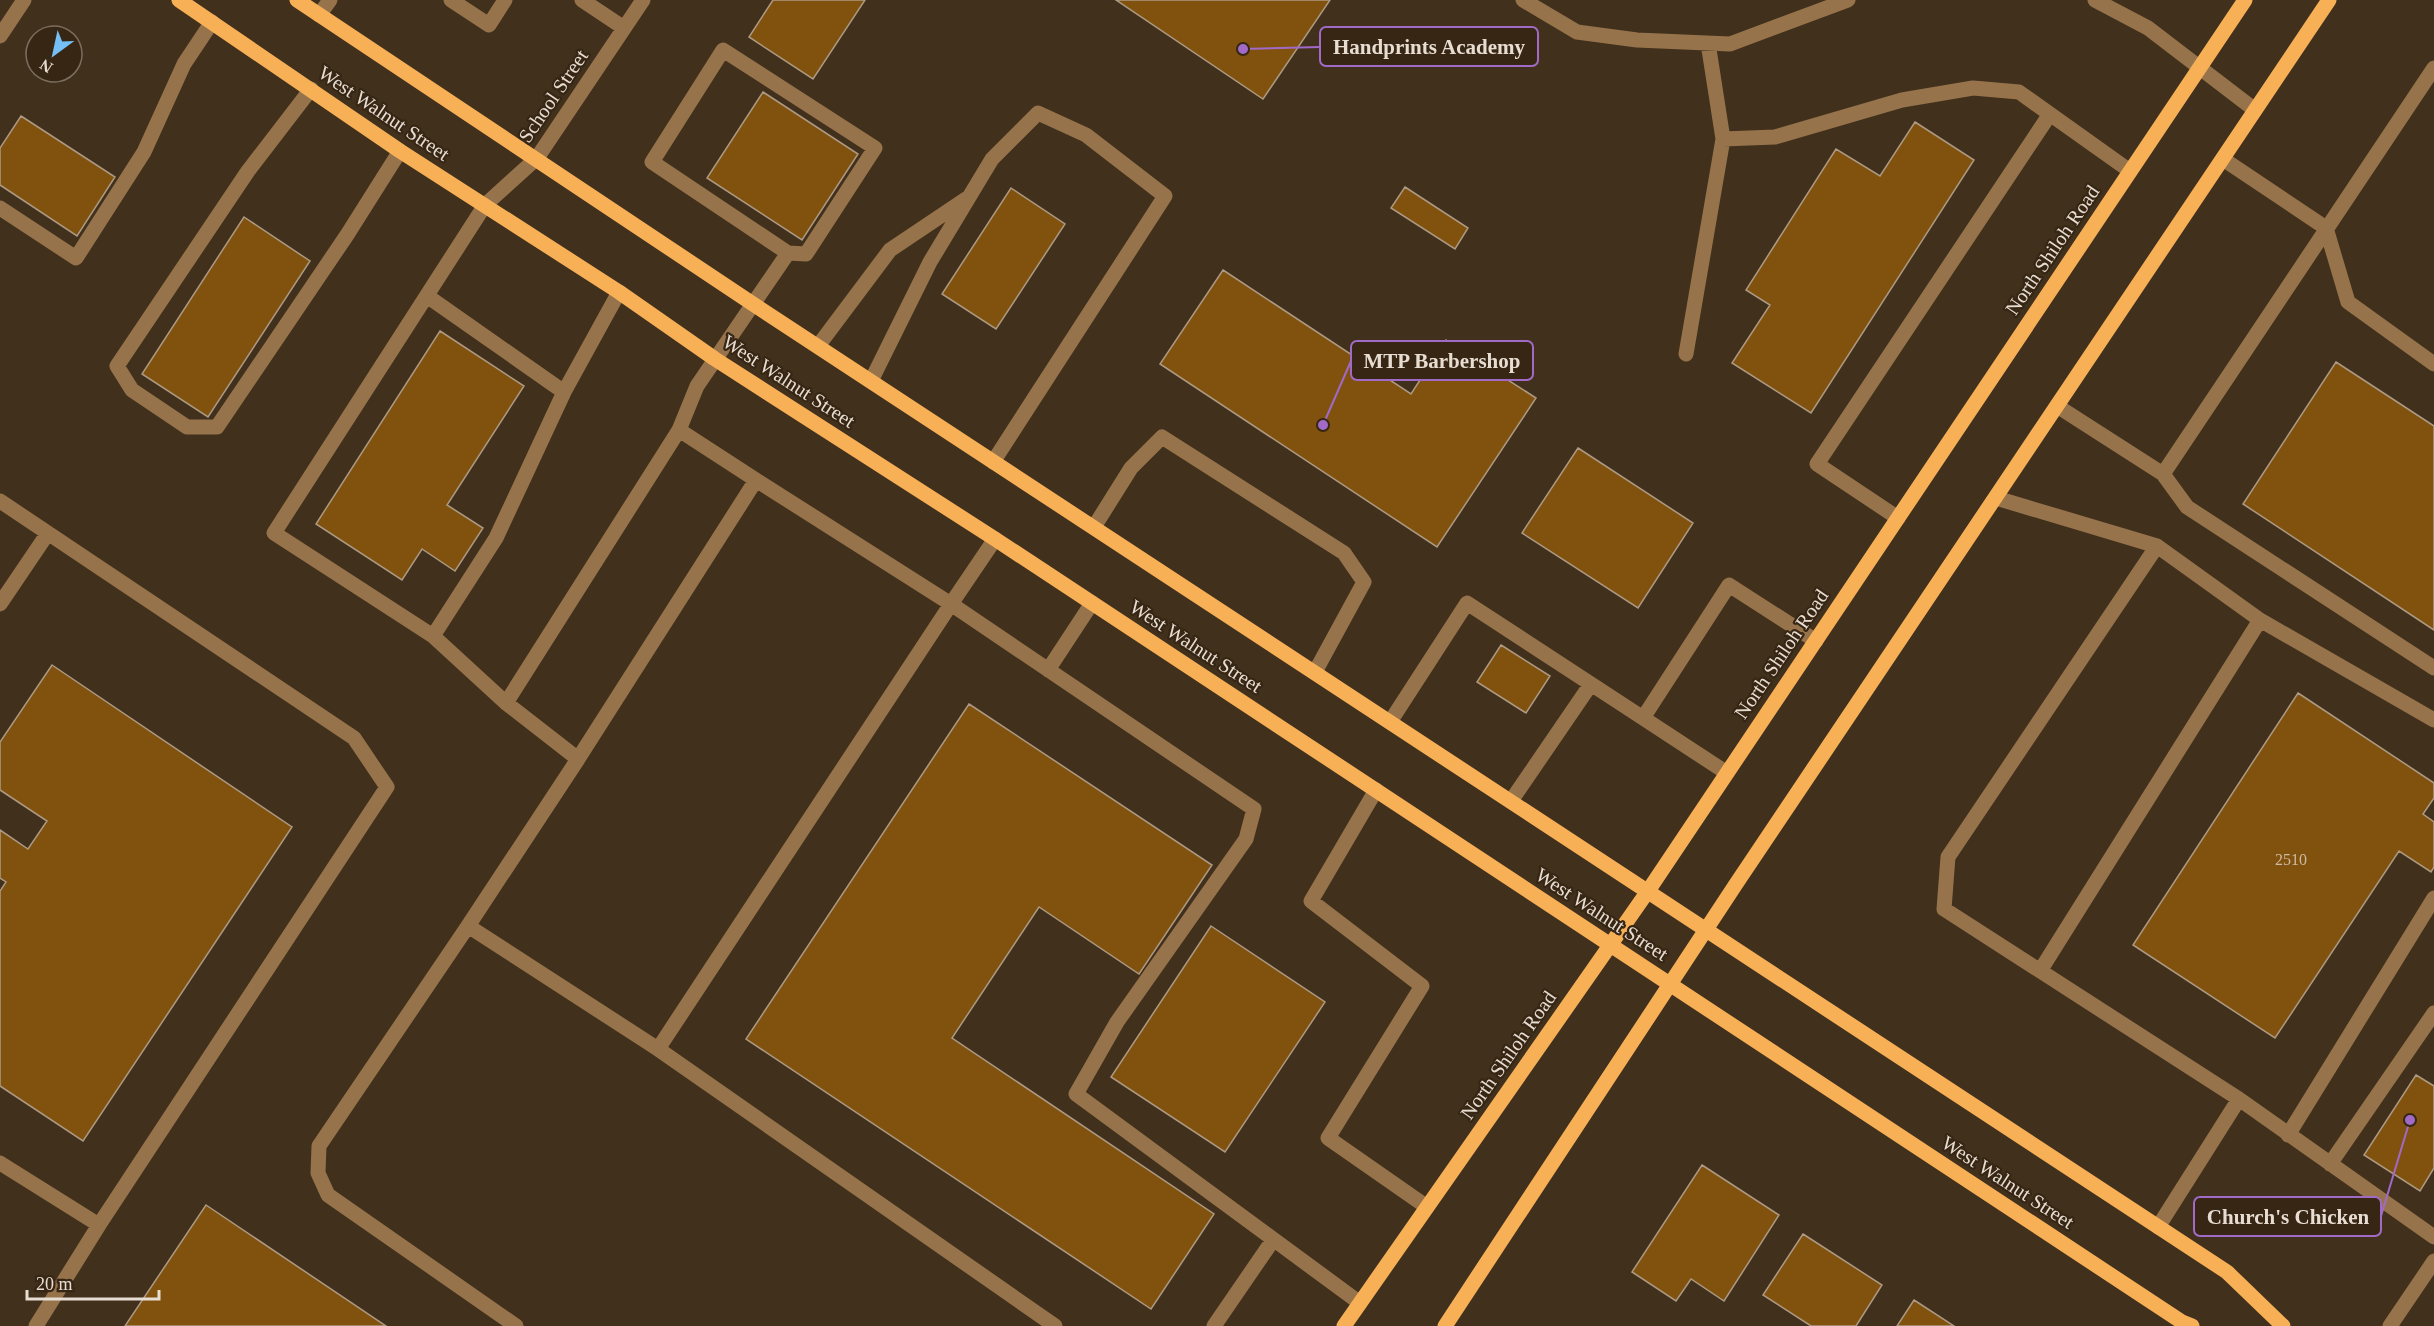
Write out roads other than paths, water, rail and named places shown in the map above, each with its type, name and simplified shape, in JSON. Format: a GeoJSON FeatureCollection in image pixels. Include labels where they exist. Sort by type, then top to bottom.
{"type":"FeatureCollection","features":[{"type":"Feature","properties":{"kind":"main road","name":"West Walnut Street"},"geometry":{"type":"LineString","coordinates":[[179,0],[400,151],[619,292],[715,359],[995,539],[2182,1322],[2192,1326]]}},
{"type":"Feature","properties":{"kind":"main road"},"geometry":{"type":"LineString","coordinates":[[297,0],[753,304],[2227,1272],[2283,1326]]}},
{"type":"Feature","properties":{"kind":"main road","name":"North Shiloh Road"},"geometry":{"type":"LineString","coordinates":[[1344,1326],[1648,891],[2245,0]]}},
{"type":"Feature","properties":{"kind":"main road"},"geometry":{"type":"LineString","coordinates":[[1445,1326],[1706,929],[2329,0]]}},
{"type":"Feature","properties":{"kind":"street"},"geometry":{"type":"LineString","coordinates":[[0,36],[24,0]]}},
{"type":"Feature","properties":{"kind":"street"},"geometry":{"type":"LineString","coordinates":[[320,15],[330,0]]}},
{"type":"Feature","properties":{"kind":"street"},"geometry":{"type":"LineString","coordinates":[[451,0],[489,25],[506,0]]}},
{"type":"Feature","properties":{"kind":"street"},"geometry":{"type":"LineString","coordinates":[[582,0],[624,28]]}},
{"type":"Feature","properties":{"kind":"street","name":"School Street"},"geometry":{"type":"LineString","coordinates":[[433,636],[274,533],[485,205],[537,158],[643,0]]}},
{"type":"Feature","properties":{"kind":"street"},"geometry":{"type":"LineString","coordinates":[[1523,0],[1577,32],[1637,40],[1730,44],[1848,0]]}},
{"type":"Feature","properties":{"kind":"street"},"geometry":{"type":"LineString","coordinates":[[2095,0],[2148,28],[2255,110]]}},
{"type":"Feature","properties":{"kind":"street"},"geometry":{"type":"LineString","coordinates":[[0,208],[76,258],[144,152],[184,64],[212,22]]}},
{"type":"Feature","properties":{"kind":"street"},"geometry":{"type":"LineString","coordinates":[[1686,354],[1723,139],[1708,43]]}},
{"type":"Feature","properties":{"kind":"street"},"geometry":{"type":"LineString","coordinates":[[723,50],[875,148],[806,254],[788,253],[652,162],[723,50]]}},
{"type":"Feature","properties":{"kind":"street"},"geometry":{"type":"LineString","coordinates":[[2163,474],[2434,68]]}},
{"type":"Feature","properties":{"kind":"street"},"geometry":{"type":"LineString","coordinates":[[1723,139],[1775,137],[1902,100],[1973,88],[2019,92],[2130,171]]}},
{"type":"Feature","properties":{"kind":"street"},"geometry":{"type":"LineString","coordinates":[[311,89],[248,171],[117,366],[132,390],[187,427],[217,427],[347,235],[400,151]]}},
{"type":"Feature","properties":{"kind":"street"},"geometry":{"type":"LineString","coordinates":[[871,381],[930,262],[992,159],[1038,113],[1086,135],[1165,196],[993,462]]}},
{"type":"Feature","properties":{"kind":"street"},"geometry":{"type":"LineString","coordinates":[[1898,518],[1817,464],[2050,114]]}},
{"type":"Feature","properties":{"kind":"street"},"geometry":{"type":"LineString","coordinates":[[2223,159],[2326,228],[2348,302],[2434,364]]}},
{"type":"Feature","properties":{"kind":"street"},"geometry":{"type":"LineString","coordinates":[[818,346],[890,250],[971,195]]}},
{"type":"Feature","properties":{"kind":"street"},"geometry":{"type":"LineString","coordinates":[[506,703],[679,430],[697,386],[788,253]]}},
{"type":"Feature","properties":{"kind":"street"},"geometry":{"type":"LineString","coordinates":[[578,759],[506,703],[433,636],[495,538],[564,392],[619,292]]}},
{"type":"Feature","properties":{"kind":"street"},"geometry":{"type":"LineString","coordinates":[[427,296],[564,392]]}},
{"type":"Feature","properties":{"kind":"street"},"geometry":{"type":"LineString","coordinates":[[2057,406],[2163,474],[2187,507],[2434,668]]}},
{"type":"Feature","properties":{"kind":"street"},"geometry":{"type":"LineString","coordinates":[[679,430],[951,604],[1254,810],[1246,839],[1117,1022],[1076,1094],[1360,1303]]}},
{"type":"Feature","properties":{"kind":"street"},"geometry":{"type":"LineString","coordinates":[[1094,527],[1131,468],[1162,437],[1344,553],[1364,582],[1315,672]]}},
{"type":"Feature","properties":{"kind":"street"},"geometry":{"type":"LineString","coordinates":[[516,1326],[328,1195],[318,1173],[319,1146],[578,759],[756,480]]}},
{"type":"Feature","properties":{"kind":"street"},"geometry":{"type":"LineString","coordinates":[[1996,498],[2157,546],[2260,620],[2434,720]]}},
{"type":"Feature","properties":{"kind":"street"},"geometry":{"type":"LineString","coordinates":[[0,501],[354,738],[387,787],[99,1225],[36,1326]]}},
{"type":"Feature","properties":{"kind":"street"},"geometry":{"type":"LineString","coordinates":[[0,604],[48,533]]}},
{"type":"Feature","properties":{"kind":"street"},"geometry":{"type":"LineString","coordinates":[[658,1048],[995,539]]}},
{"type":"Feature","properties":{"kind":"street"},"geometry":{"type":"LineString","coordinates":[[2157,546],[1948,857],[1944,909],[2239,1099],[2434,1237]]}},
{"type":"Feature","properties":{"kind":"street"},"geometry":{"type":"LineString","coordinates":[[1643,718],[1729,585],[1816,641]]}},
{"type":"Feature","properties":{"kind":"street"},"geometry":{"type":"LineString","coordinates":[[1048,670],[1092,603]]}},
{"type":"Feature","properties":{"kind":"street"},"geometry":{"type":"LineString","coordinates":[[1390,722],[1467,603],[1727,773]]}},
{"type":"Feature","properties":{"kind":"street"},"geometry":{"type":"LineString","coordinates":[[2040,971],[2260,620]]}},
{"type":"Feature","properties":{"kind":"street"},"geometry":{"type":"LineString","coordinates":[[1511,801],[1592,684]]}},
{"type":"Feature","properties":{"kind":"street"},"geometry":{"type":"LineString","coordinates":[[1376,790],[1311,901],[1422,986],[1328,1138],[1427,1207]]}},
{"type":"Feature","properties":{"kind":"street"},"geometry":{"type":"LineString","coordinates":[[2288,1135],[2434,898]]}},
{"type":"Feature","properties":{"kind":"street"},"geometry":{"type":"LineString","coordinates":[[468,926],[658,1048],[1055,1326]]}},
{"type":"Feature","properties":{"kind":"street"},"geometry":{"type":"LineString","coordinates":[[2330,1164],[2434,1013]]}},
{"type":"Feature","properties":{"kind":"street"},"geometry":{"type":"LineString","coordinates":[[2158,1227],[2239,1099]]}},
{"type":"Feature","properties":{"kind":"street"},"geometry":{"type":"LineString","coordinates":[[0,1163],[99,1225]]}},
{"type":"Feature","properties":{"kind":"street"},"geometry":{"type":"LineString","coordinates":[[1214,1326],[1274,1240]]}},
{"type":"Feature","properties":{"kind":"street"},"geometry":{"type":"LineString","coordinates":[[2390,1326],[2434,1261]]}},
{"type":"Feature","properties":{"kind":"place","name":"Handprints Academy"},"geometry":{"type":"Point","coordinates":[1243,49]}},
{"type":"Feature","properties":{"kind":"place","name":"MTP Barbershop"},"geometry":{"type":"Point","coordinates":[1323,425]}},
{"type":"Feature","properties":{"kind":"place","name":"Church's Chicken"},"geometry":{"type":"Point","coordinates":[2410,1120]}}]}
